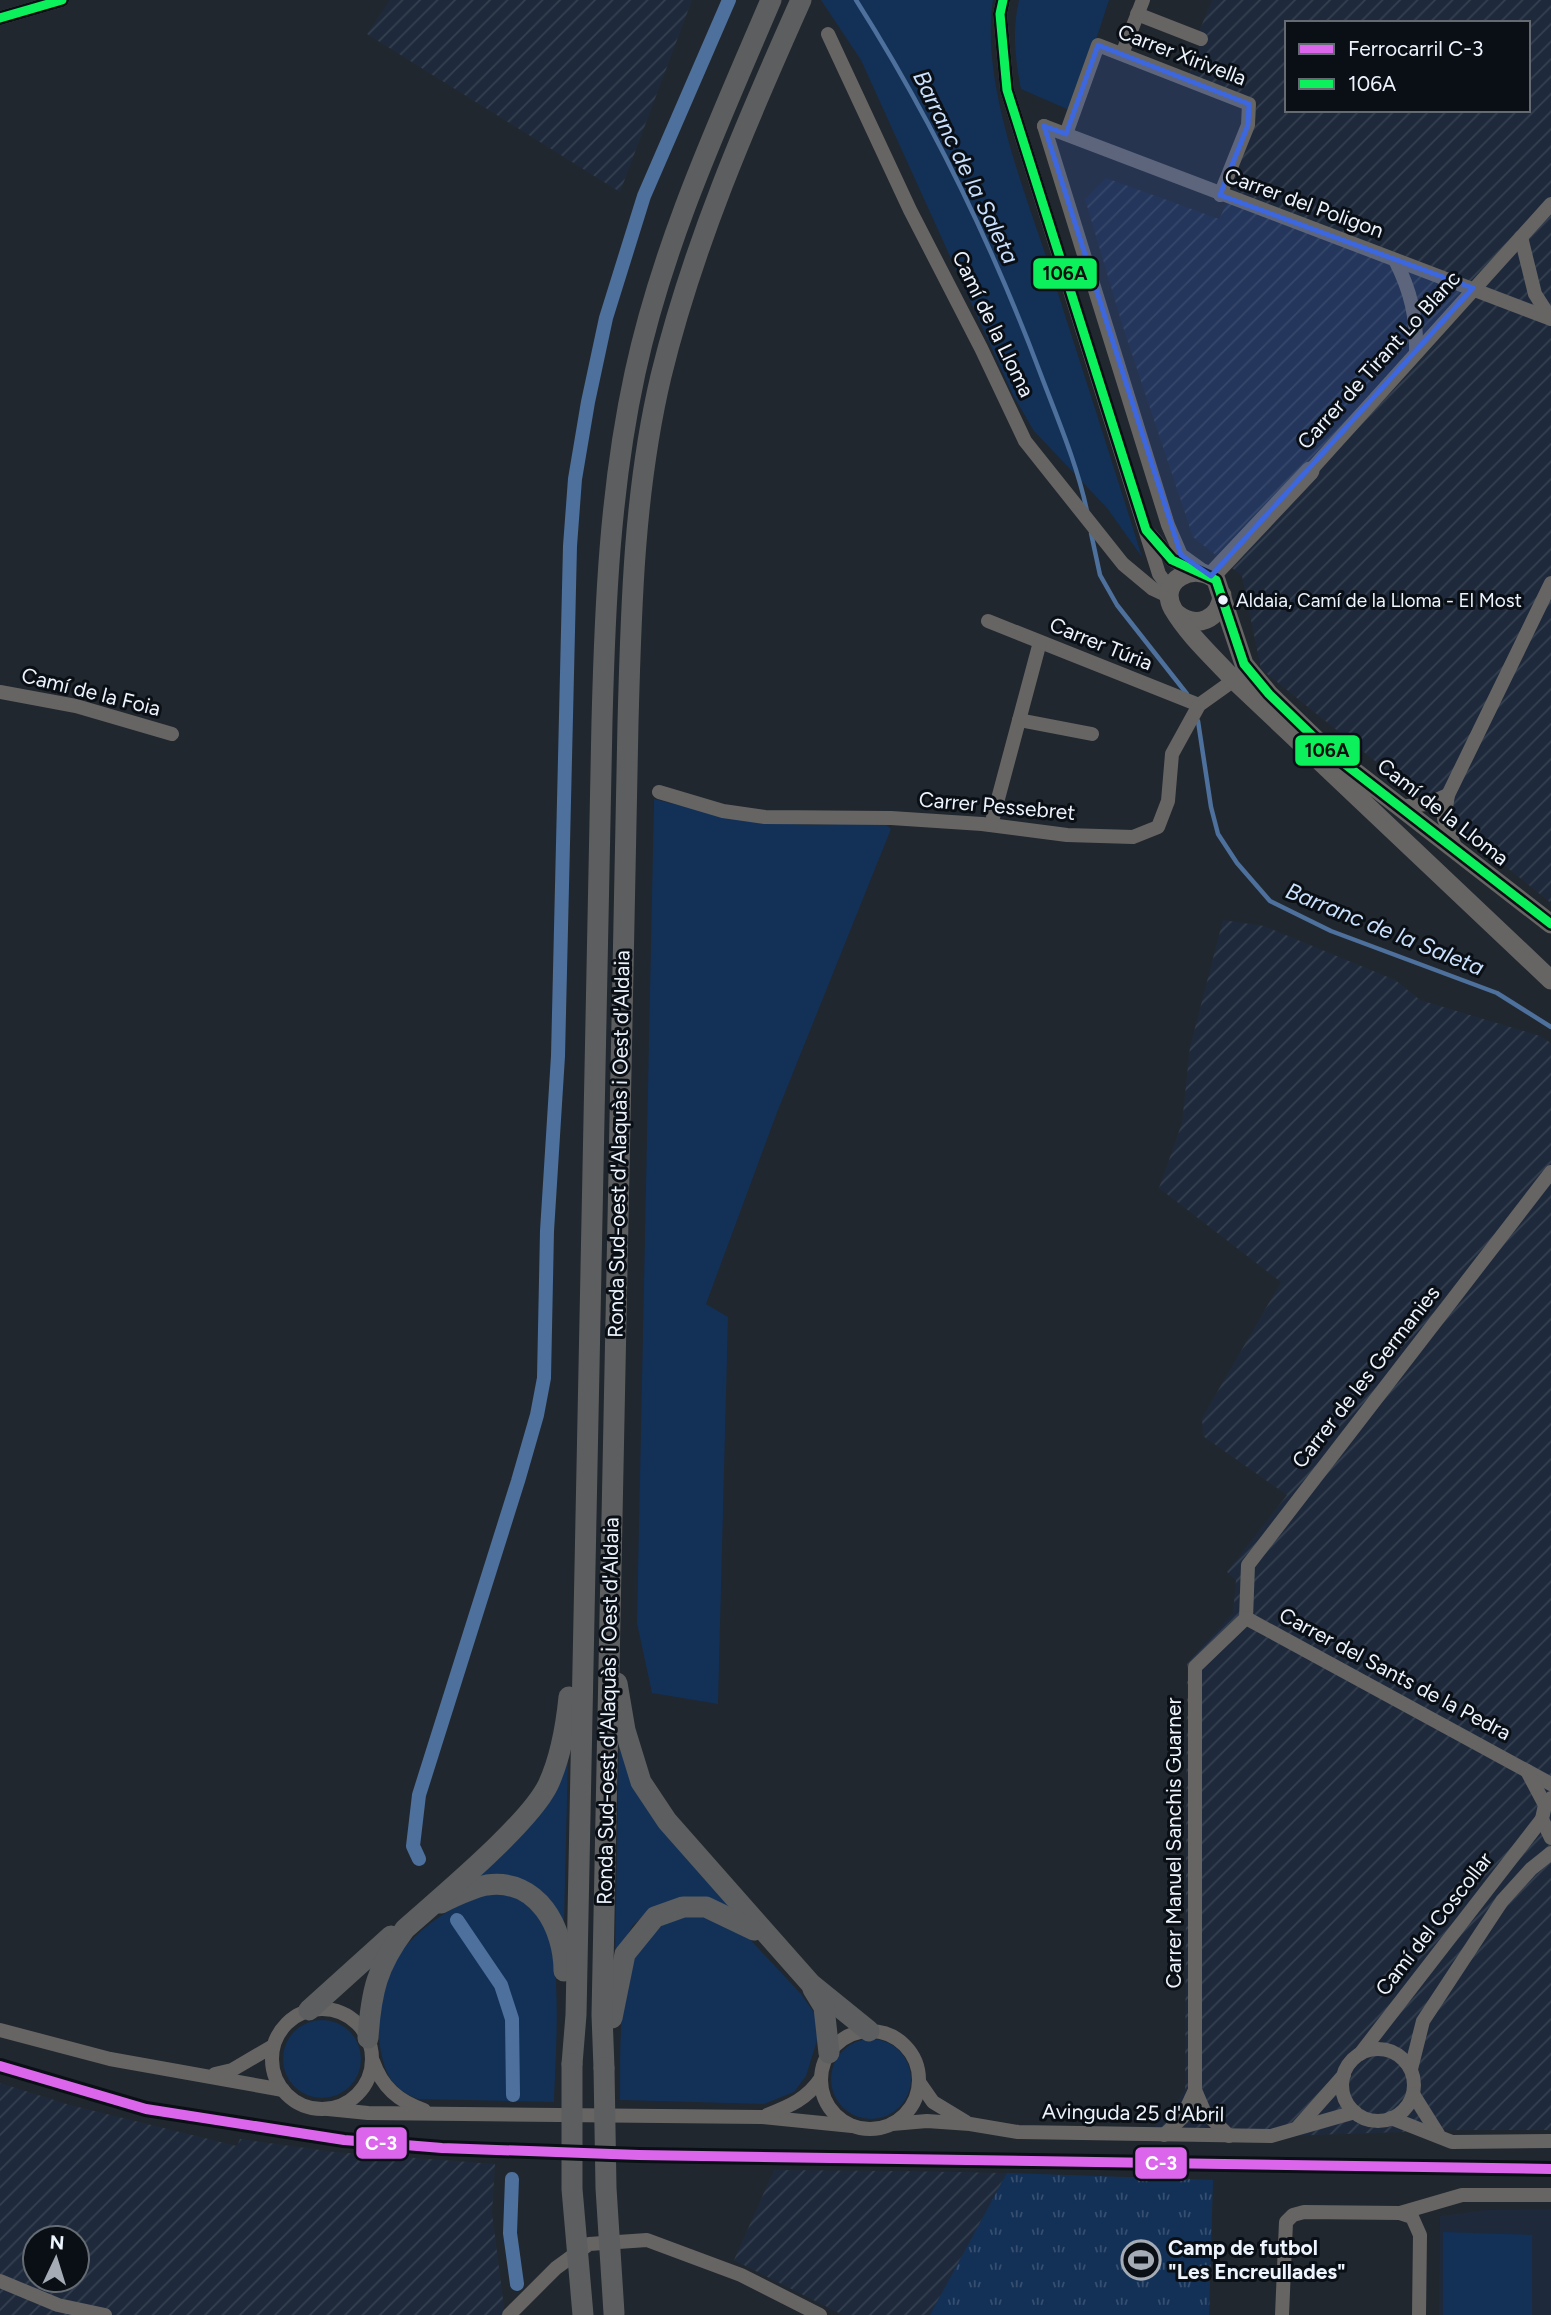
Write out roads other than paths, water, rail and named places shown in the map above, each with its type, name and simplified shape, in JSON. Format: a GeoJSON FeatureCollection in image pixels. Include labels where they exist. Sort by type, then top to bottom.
{"type":"FeatureCollection","features":[{"type":"Feature","properties":{"kind":"main road","name":"Ronda Sud-oest d'Alaquàs i Oest d'Aldaia"},"geometry":{"type":"LineString","coordinates":[[583,2315],[572,2189],[572,2064],[576,2015],[605,589],[614,487],[635,372],[665,261],[702,162],[771,0]]}},
{"type":"Feature","properties":{"kind":"main road","name":"Ronda Sud-oest d'Alaquàs i Oest d'Aldaia"},"geometry":{"type":"LineString","coordinates":[[614,2314],[606,2188],[602,2015],[632,593],[641,490],[660,378],[689,272],[726,171],[801,0]]}},
{"type":"Feature","properties":{"kind":"main road"},"geometry":{"type":"LineString","coordinates":[[608,1661],[618,1685],[625,1730],[641,1782],[667,1821],[767,1938],[811,1984],[869,2031]]}},
{"type":"Feature","properties":{"kind":"main road"},"geometry":{"type":"LineString","coordinates":[[309,2010],[381,1945],[423,1912],[520,1821],[547,1786],[564,1738],[570,1694],[582,1662]]}},
{"type":"Feature","properties":{"kind":"main road"},"geometry":{"type":"LineString","coordinates":[[423,1912],[485,1885],[513,1888],[539,1901],[556,1925],[562,1945],[565,2036],[572,2064]]}},
{"type":"Feature","properties":{"kind":"main road"},"geometry":{"type":"LineString","coordinates":[[604,2068],[625,1954],[648,1922],[671,1910],[706,1907],[767,1938]]}},
{"type":"Feature","properties":{"kind":"main road"},"geometry":{"type":"LineString","coordinates":[[368,2038],[374,1984],[380,1966],[405,1928]]}},
{"type":"Feature","properties":{"kind":"main road"},"geometry":{"type":"LineString","coordinates":[[811,1984],[824,2007],[829,2053]]}},
{"type":"Feature","properties":{"kind":"street"},"geometry":{"type":"LineString","coordinates":[[0,18],[62,0]]}},
{"type":"Feature","properties":{"kind":"street","name":"Camí de la Lloma"},"geometry":{"type":"LineString","coordinates":[[1003,0],[1000,14],[1007,90],[1159,574],[1188,632],[1234,680],[1551,980]]}},
{"type":"Feature","properties":{"kind":"street"},"geometry":{"type":"LineString","coordinates":[[1122,54],[1140,7],[1201,39]]}},
{"type":"Feature","properties":{"kind":"street","name":"Camí de la Lloma"},"geometry":{"type":"LineString","coordinates":[[828,34],[910,210],[1025,441],[1123,564],[1153,589],[1172,600]]}},
{"type":"Feature","properties":{"kind":"street","name":"Carrer Xirivella"},"geometry":{"type":"LineString","coordinates":[[1066,134],[1098,45],[1250,104],[1248,125],[1220,195]]}},
{"type":"Feature","properties":{"kind":"street","name":"Carrer del Poligon"},"geometry":{"type":"LineString","coordinates":[[1210,580],[1181,555],[1168,525],[1044,126],[1551,319]]}},
{"type":"Feature","properties":{"kind":"street","name":"Carrer de Tirant Lo Blanc"},"geometry":{"type":"LineString","coordinates":[[1210,580],[1551,204]]}},
{"type":"Feature","properties":{"kind":"street"},"geometry":{"type":"LineString","coordinates":[[1521,236],[1535,295],[1551,319]]}},
{"type":"Feature","properties":{"kind":"street"},"geometry":{"type":"LineString","coordinates":[[1395,260],[1410,289],[1417,326],[1416,353]]}},
{"type":"Feature","properties":{"kind":"street","name":"Camí de la Lloma"},"geometry":{"type":"LineString","coordinates":[[1146,530],[1172,560],[1210,580],[1244,664],[1269,694],[1328,751],[1551,924]]}},
{"type":"Feature","properties":{"kind":"street"},"geometry":{"type":"LineString","coordinates":[[1181,575],[1210,580],[1218,610],[1206,620],[1191,622],[1172,600],[1181,575]]}},
{"type":"Feature","properties":{"kind":"street"},"geometry":{"type":"LineString","coordinates":[[1458,853],[1444,819],[1448,795],[1551,583]]}},
{"type":"Feature","properties":{"kind":"street","name":"Carrer Túria"},"geometry":{"type":"LineString","coordinates":[[988,621],[1199,705]]}},
{"type":"Feature","properties":{"kind":"street"},"geometry":{"type":"LineString","coordinates":[[991,825],[1040,642]]}},
{"type":"Feature","properties":{"kind":"street","name":"Carrer Pessebret"},"geometry":{"type":"LineString","coordinates":[[659,792],[723,811],[765,817],[891,818],[991,825],[1067,835],[1133,837],[1158,827],[1168,801],[1172,754],[1199,705],[1234,680]]}},
{"type":"Feature","properties":{"kind":"street","name":"Camí de la Foia"},"geometry":{"type":"LineString","coordinates":[[0,692],[76,706],[172,734]]}},
{"type":"Feature","properties":{"kind":"street"},"geometry":{"type":"LineString","coordinates":[[1019,720],[1092,734]]}},
{"type":"Feature","properties":{"kind":"street"},"geometry":{"type":"LineString","coordinates":[[1398,807],[1427,804],[1448,795]]}},
{"type":"Feature","properties":{"kind":"street","name":"Carrer de les Germanies"},"geometry":{"type":"LineString","coordinates":[[1246,1618],[1248,1565],[1551,1172]]}},
{"type":"Feature","properties":{"kind":"street","name":"Carrer del Sants de la Pedra"},"geometry":{"type":"LineString","coordinates":[[1246,1618],[1551,1784]]}},
{"type":"Feature","properties":{"kind":"street","name":"Carrer Manuel Sanchis Guarner"},"geometry":{"type":"LineString","coordinates":[[1164,2135],[1182,2118],[1195,2090],[1195,1667],[1246,1618]]}},
{"type":"Feature","properties":{"kind":"street"},"geometry":{"type":"LineString","coordinates":[[1527,1769],[1551,1771]]}},
{"type":"Feature","properties":{"kind":"street","name":"Carrer del Sants de la Pedra"},"geometry":{"type":"LineString","coordinates":[[1527,1769],[1546,1808],[1551,1838]]}},
{"type":"Feature","properties":{"kind":"street","name":"Camí del Coscollar"},"geometry":{"type":"LineString","coordinates":[[1360,2054],[1546,1808]]}},
{"type":"Feature","properties":{"kind":"street","name":"Camí del Coscollar"},"geometry":{"type":"LineString","coordinates":[[1411,2069],[1423,2021],[1502,1900],[1531,1869],[1551,1853]]}},
{"type":"Feature","properties":{"kind":"street"},"geometry":{"type":"LineString","coordinates":[[283,2090],[272,2062],[273,2046],[287,2023],[309,2010],[337,2011],[355,2021],[368,2038],[373,2060],[385,2086],[399,2099],[435,2114]]}},
{"type":"Feature","properties":{"kind":"street"},"geometry":{"type":"LineString","coordinates":[[0,2030],[110,2059],[283,2090],[303,2105],[328,2109],[435,2114],[762,2117],[879,2129],[892,2124],[911,2107],[919,2082],[917,2067],[905,2046],[885,2034],[869,2031],[853,2034],[840,2041],[829,2053],[821,2078],[812,2091],[799,2102],[762,2117]]}},
{"type":"Feature","properties":{"kind":"street"},"geometry":{"type":"LineString","coordinates":[[199,2076],[232,2070],[273,2046]]}},
{"type":"Feature","properties":{"kind":"street"},"geometry":{"type":"LineString","coordinates":[[1294,2130],[1344,2075],[1350,2063],[1360,2054],[1378,2049],[1388,2050],[1405,2061],[1411,2069],[1413,2094],[1427,2120],[1448,2141]]}},
{"type":"Feature","properties":{"kind":"street"},"geometry":{"type":"LineString","coordinates":[[328,2109],[340,2106],[360,2093],[371,2072],[373,2060]]}},
{"type":"Feature","properties":{"kind":"street"},"geometry":{"type":"LineString","coordinates":[[1344,2075],[1343,2091],[1355,2112],[1372,2120],[1391,2118],[1405,2109],[1413,2094]]}},
{"type":"Feature","properties":{"kind":"street"},"geometry":{"type":"LineString","coordinates":[[821,2078],[828,2107],[852,2126]]}},
{"type":"Feature","properties":{"kind":"street","name":"Avinguda 25 d'Abril"},"geometry":{"type":"LineString","coordinates":[[919,2082],[941,2109],[970,2124]]}},
{"type":"Feature","properties":{"kind":"street"},"geometry":{"type":"LineString","coordinates":[[1195,2090],[1204,2111],[1229,2136]]}},
{"type":"Feature","properties":{"kind":"street","name":"Avinguda 25 d'Abril"},"geometry":{"type":"LineString","coordinates":[[892,2124],[927,2121],[970,2124],[1018,2132],[1278,2136],[1355,2112]]}},
{"type":"Feature","properties":{"kind":"street"},"geometry":{"type":"LineString","coordinates":[[1391,2118],[1448,2141],[1551,2141]]}},
{"type":"Feature","properties":{"kind":"street"},"geometry":{"type":"LineString","coordinates":[[1282,2315],[1286,2222],[1293,2215],[1304,2212],[1400,2213],[1462,2195],[1551,2195]]}},
{"type":"Feature","properties":{"kind":"street"},"geometry":{"type":"LineString","coordinates":[[1400,2213],[1412,2217],[1419,2235],[1419,2315]]}},
{"type":"Feature","properties":{"kind":"street"},"geometry":{"type":"LineString","coordinates":[[509,2315],[556,2268],[589,2244],[647,2240],[741,2275],[820,2315]]}},
{"type":"Feature","properties":{"kind":"street"},"geometry":{"type":"LineString","coordinates":[[0,2281],[58,2305],[105,2315]]}},
{"type":"Feature","properties":{"kind":"waterway"},"geometry":{"type":"LineString","coordinates":[[419,1859],[413,1846],[419,1795],[518,1481],[537,1415],[544,1378],[547,1231],[558,1056],[570,546],[575,479],[606,318],[644,196],[729,0]]}},
{"type":"Feature","properties":{"kind":"waterway","name":"Barranc de la Saleta"},"geometry":{"type":"LineString","coordinates":[[856,0],[910,90],[981,230],[1060,425],[1087,511]]}},
{"type":"Feature","properties":{"kind":"waterway","name":"Barranc de la Saleta"},"geometry":{"type":"LineString","coordinates":[[1091,533],[1100,575],[1117,605],[1187,694]]}},
{"type":"Feature","properties":{"kind":"waterway","name":"Barranc de la Saleta"},"geometry":{"type":"LineString","coordinates":[[1198,721],[1211,807],[1218,834],[1237,863],[1270,901],[1331,931],[1497,993],[1551,1027]]}},
{"type":"Feature","properties":{"kind":"waterway"},"geometry":{"type":"LineString","coordinates":[[457,1920],[501,1985],[512,2019],[513,2095]]}},
{"type":"Feature","properties":{"kind":"waterway"},"geometry":{"type":"LineString","coordinates":[[512,2179],[510,2233],[517,2284]]}},
{"type":"Feature","properties":{"kind":"rail line","name":"C-3"},"geometry":{"type":"LineString","coordinates":[[0,2066],[146,2109],[344,2140],[442,2148],[639,2155],[1551,2169]]}},
{"type":"Feature","properties":{"kind":"place","name":"Aldaia, Camí de la Lloma - El Most"},"geometry":{"type":"Point","coordinates":[1223,600]}},
{"type":"Feature","properties":{"kind":"place","name":"Camp de futbol \"Les Encreullades\""},"geometry":{"type":"Point","coordinates":[1141,2260]}}]}
